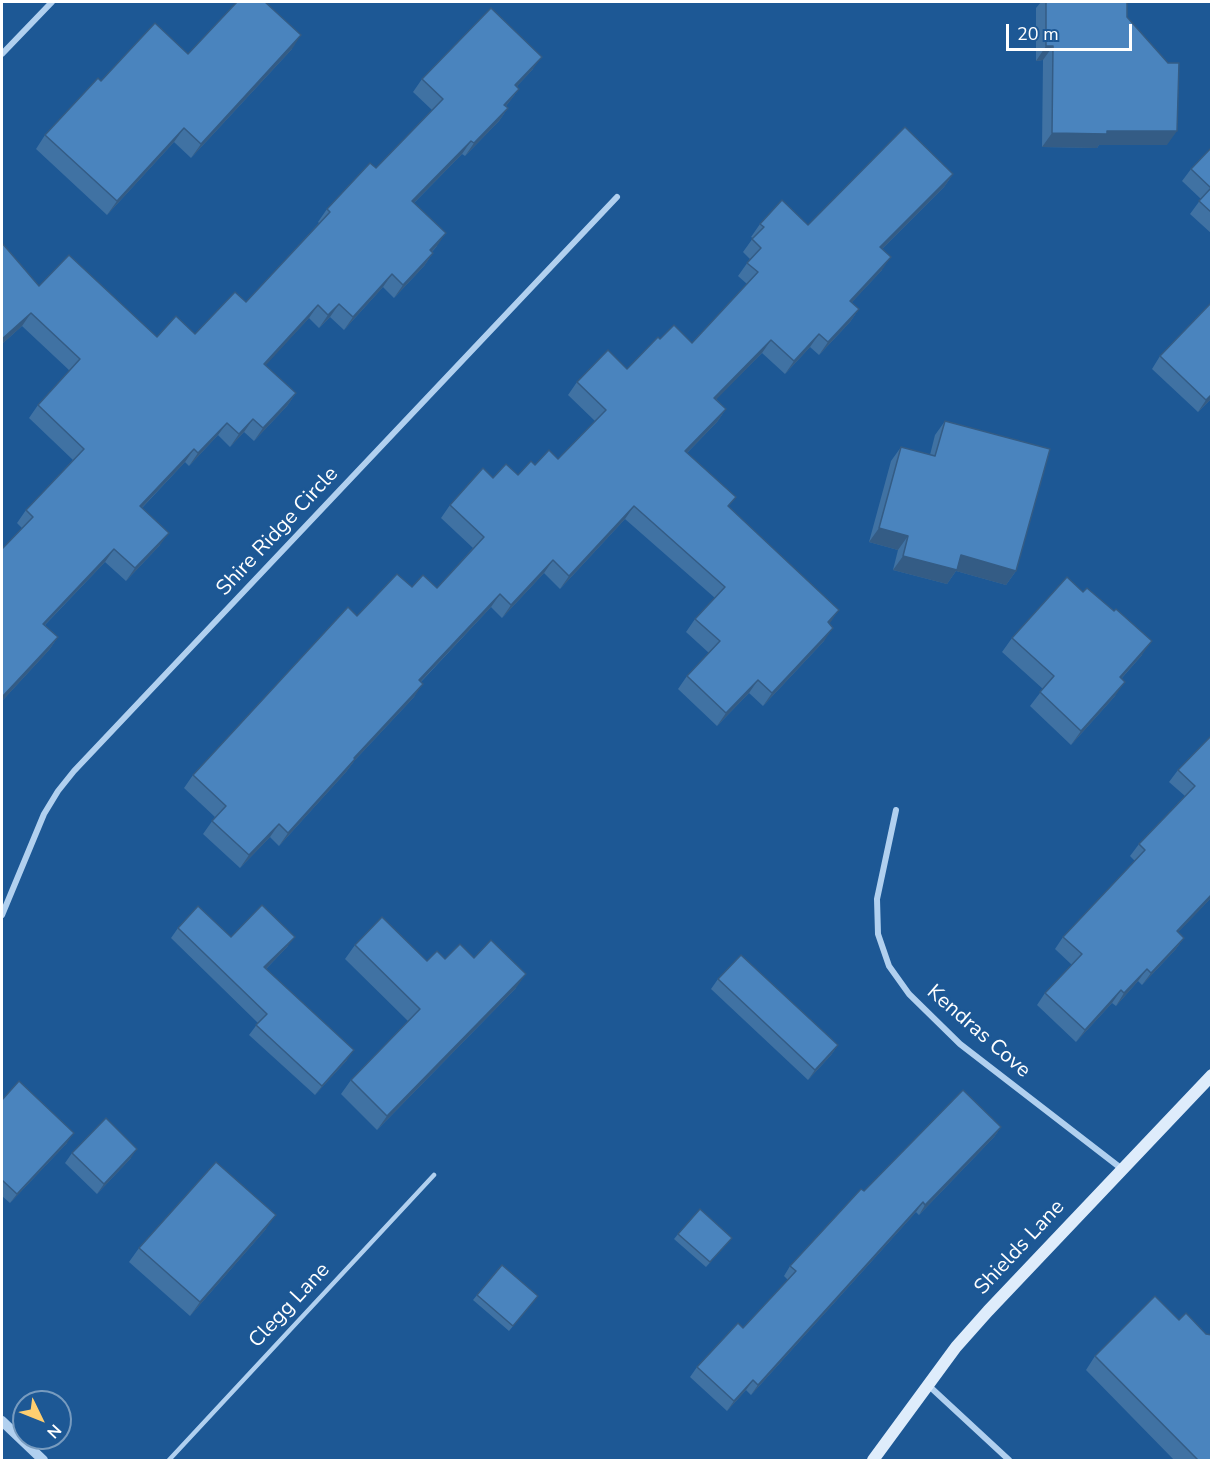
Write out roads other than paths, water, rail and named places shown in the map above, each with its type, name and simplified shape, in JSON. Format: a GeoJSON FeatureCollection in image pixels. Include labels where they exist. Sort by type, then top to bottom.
{"type":"FeatureCollection","features":[{"type":"Feature","properties":{"kind":"main road","name":"Shields Lane"},"geometry":{"type":"LineString","coordinates":[[873,1461],[956,1347],[1212,1075]]}},
{"type":"Feature","properties":{"kind":"street"},"geometry":{"type":"LineString","coordinates":[[2,54],[52,2]]}},
{"type":"Feature","properties":{"kind":"street","name":"Shire Ridge Circle"},"geometry":{"type":"LineString","coordinates":[[2,915],[44,814],[74,771],[616,197]]}},
{"type":"Feature","properties":{"kind":"street","name":"Kendras Cove"},"geometry":{"type":"LineString","coordinates":[[896,810],[877,899],[878,933],[890,966],[909,994],[960,1044],[1122,1169]]}},
{"type":"Feature","properties":{"kind":"street"},"geometry":{"type":"LineString","coordinates":[[927,1385],[1009,1461]]}},
{"type":"Feature","properties":{"kind":"street"},"geometry":{"type":"LineString","coordinates":[[2,1421],[43,1461]]}},
{"type":"Feature","properties":{"kind":"lane","name":"Clegg Lane"},"geometry":{"type":"LineString","coordinates":[[169,1461],[434,1175]]}}]}
